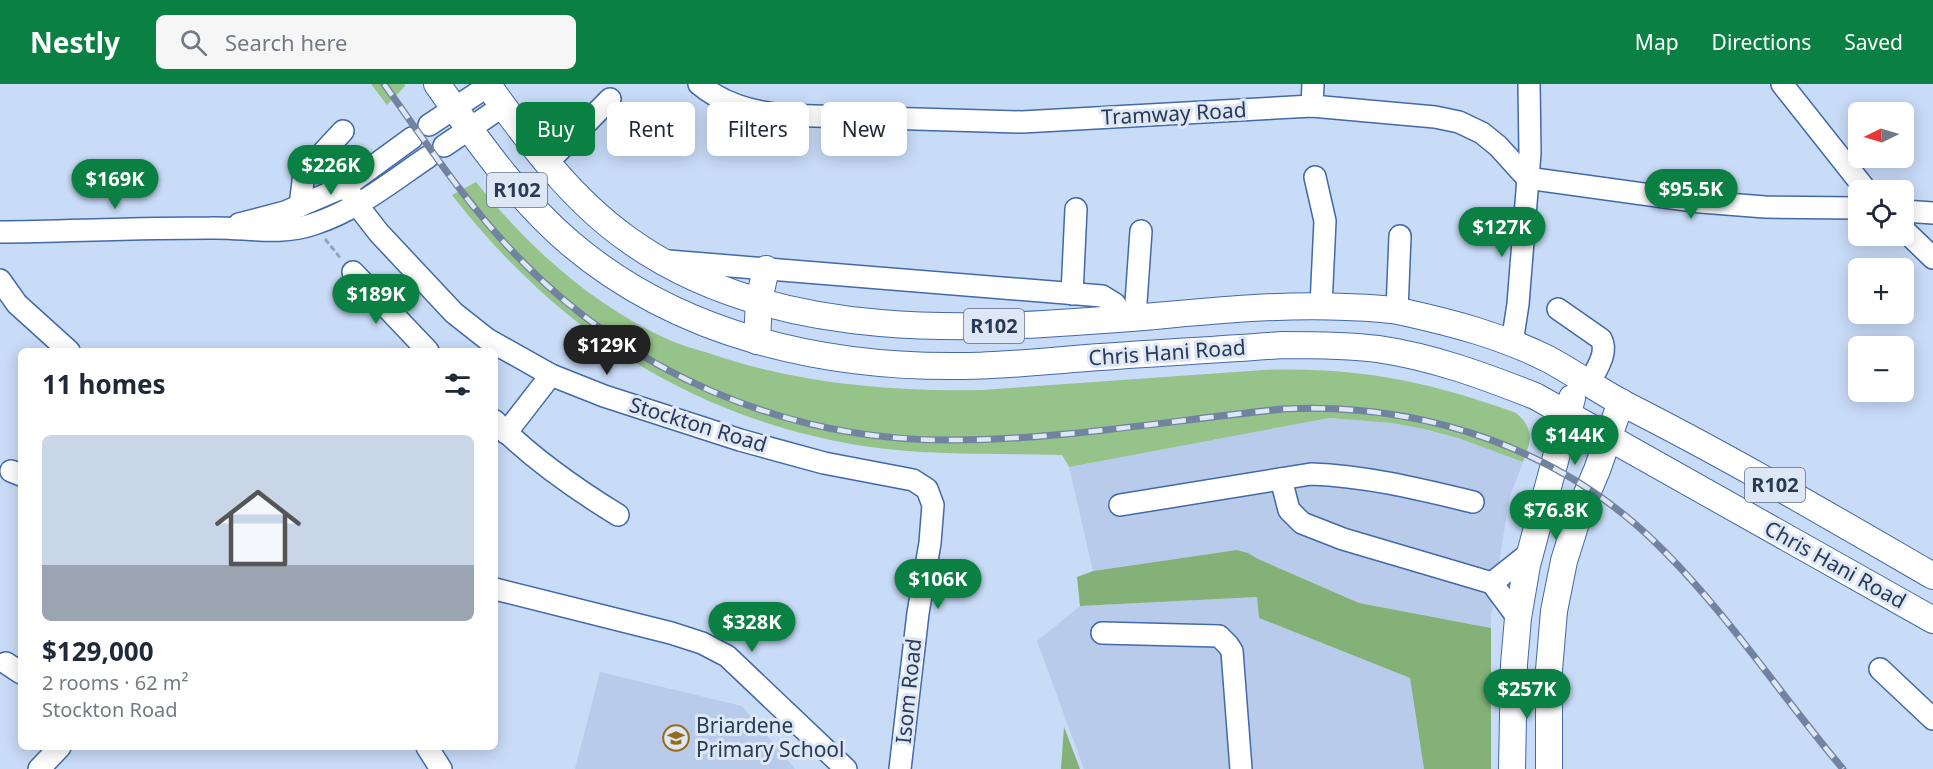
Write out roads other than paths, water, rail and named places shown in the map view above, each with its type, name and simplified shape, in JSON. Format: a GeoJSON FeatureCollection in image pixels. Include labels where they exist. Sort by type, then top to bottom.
{"type":"FeatureCollection","features":[{"type":"Feature","properties":{"kind":"main road","name":"Chris Hani Road"},"geometry":{"type":"LineString","coordinates":[[437,84],[468,129],[526,202],[572,245],[629,286],[670,309],[707,325],[757,341],[823,356],[900,364],[964,366],[1282,345],[1332,345],[1434,360],[1477,373],[1535,396],[1933,620]]}},
{"type":"Feature","properties":{"kind":"main road","name":"Chris Hani Road"},"geometry":{"type":"LineString","coordinates":[[487,85],[563,182],[588,207],[626,238],[661,260],[707,282],[759,300],[800,312],[852,321],[927,327],[1007,325],[1249,308],[1321,306],[1398,311],[1447,322],[1494,335],[1551,361],[1621,402],[1677,429],[1933,576]]}},
{"type":"Feature","properties":{"kind":"main road"},"geometry":{"type":"LineString","coordinates":[[757,341],[759,300],[766,269]]}},
{"type":"Feature","properties":{"kind":"main road"},"geometry":{"type":"LineString","coordinates":[[1091,357],[1111,346],[1129,318]]}},
{"type":"Feature","properties":{"kind":"main road"},"geometry":{"type":"LineString","coordinates":[[1512,769],[1514,664],[1518,618],[1531,552],[1567,414],[1584,382]]}},
{"type":"Feature","properties":{"kind":"main road"},"geometry":{"type":"LineString","coordinates":[[1549,769],[1549,670],[1554,611],[1564,561],[1580,510],[1621,402]]}},
{"type":"Feature","properties":{"kind":"street","name":"Tramway Road"},"geometry":{"type":"LineString","coordinates":[[699,84],[737,107],[781,115],[1048,122],[1312,106],[1435,117],[1459,122],[1482,133],[1498,146],[1527,178]]}},
{"type":"Feature","properties":{"kind":"street"},"geometry":{"type":"LineString","coordinates":[[1312,106],[1313,84]]}},
{"type":"Feature","properties":{"kind":"street"},"geometry":{"type":"LineString","coordinates":[[1512,343],[1518,304],[1527,178],[1530,129],[1529,84]]}},
{"type":"Feature","properties":{"kind":"street"},"geometry":{"type":"LineString","coordinates":[[1782,84],[1858,180]]}},
{"type":"Feature","properties":{"kind":"street"},"geometry":{"type":"LineString","coordinates":[[429,126],[487,85]]}},
{"type":"Feature","properties":{"kind":"street"},"geometry":{"type":"LineString","coordinates":[[547,163],[610,99]]}},
{"type":"Feature","properties":{"kind":"street"},"geometry":{"type":"LineString","coordinates":[[0,232],[230,227],[259,232],[313,225],[358,206],[503,106]]}},
{"type":"Feature","properties":{"kind":"street"},"geometry":{"type":"LineString","coordinates":[[300,206],[304,173],[344,131]]}},
{"type":"Feature","properties":{"kind":"street"},"geometry":{"type":"LineString","coordinates":[[230,227],[300,206],[346,186],[412,138]]}},
{"type":"Feature","properties":{"kind":"street"},"geometry":{"type":"LineString","coordinates":[[1315,177],[1325,221],[1321,306]]}},
{"type":"Feature","properties":{"kind":"street"},"geometry":{"type":"LineString","coordinates":[[1527,178],[1765,207],[1848,208]]}},
{"type":"Feature","properties":{"kind":"street","name":"Stockton Road"},"geometry":{"type":"LineString","coordinates":[[346,186],[358,206],[386,241],[460,319],[487,339],[551,375],[604,396],[740,440],[824,463],[913,480]]}},
{"type":"Feature","properties":{"kind":"street"},"geometry":{"type":"LineString","coordinates":[[1072,294],[1076,209]]}},
{"type":"Feature","properties":{"kind":"street"},"geometry":{"type":"LineString","coordinates":[[1914,212],[1933,213]]}},
{"type":"Feature","properties":{"kind":"street"},"geometry":{"type":"LineString","coordinates":[[1129,318],[1141,231]]}},
{"type":"Feature","properties":{"kind":"street"},"geometry":{"type":"LineString","coordinates":[[1398,311],[1400,236]]}},
{"type":"Feature","properties":{"kind":"street"},"geometry":{"type":"LineString","coordinates":[[1914,240],[1933,258]]}},
{"type":"Feature","properties":{"kind":"street"},"geometry":{"type":"LineString","coordinates":[[661,260],[1102,296],[1115,304],[1129,318]]}},
{"type":"Feature","properties":{"kind":"street"},"geometry":{"type":"LineString","coordinates":[[353,272],[425,348]]}},
{"type":"Feature","properties":{"kind":"street"},"geometry":{"type":"LineString","coordinates":[[0,280],[17,304],[66,348]]}},
{"type":"Feature","properties":{"kind":"street"},"geometry":{"type":"LineString","coordinates":[[1558,309],[1601,339],[1604,345],[1604,352],[1584,382]]}},
{"type":"Feature","properties":{"kind":"street"},"geometry":{"type":"LineString","coordinates":[[551,375],[501,427],[582,492],[618,515]]}},
{"type":"Feature","properties":{"kind":"street"},"geometry":{"type":"LineString","coordinates":[[1120,505],[1311,474],[1376,479],[1473,502]]}},
{"type":"Feature","properties":{"kind":"street"},"geometry":{"type":"LineString","coordinates":[[1281,479],[1289,510],[1302,523],[1343,538],[1492,583],[1518,618]]}},
{"type":"Feature","properties":{"kind":"street","name":"Isom Road"},"geometry":{"type":"LineString","coordinates":[[900,769],[926,612],[933,505],[927,489],[913,480]]}},
{"type":"Feature","properties":{"kind":"street"},"geometry":{"type":"LineString","coordinates":[[1492,583],[1531,552]]}},
{"type":"Feature","properties":{"kind":"street"},"geometry":{"type":"LineString","coordinates":[[498,590],[702,643],[727,656],[846,769]]}},
{"type":"Feature","properties":{"kind":"street"},"geometry":{"type":"LineString","coordinates":[[1102,633],[1219,636],[1224,639],[1232,651],[1241,769]]}},
{"type":"Feature","properties":{"kind":"street"},"geometry":{"type":"LineString","coordinates":[[1880,669],[1933,719]]}},
{"type":"Feature","properties":{"kind":"street"},"geometry":{"type":"LineString","coordinates":[[39,769],[57,750]]}},
{"type":"Feature","properties":{"kind":"street"},"geometry":{"type":"LineString","coordinates":[[429,750],[441,769]]}},
{"type":"Feature","properties":{"kind":"railway"},"geometry":{"type":"LineString","coordinates":[[384,84],[479,213],[514,253],[559,296],[607,333],[659,365],[713,392],[770,413],[829,428],[890,437],[951,440],[1034,437],[1283,409],[1336,409],[1388,414],[1439,424],[1489,439],[1537,459],[1582,485],[1625,515],[1664,551],[1734,630],[1843,769]]}},
{"type":"Feature","properties":{"kind":"place","name":"Briardene Primary School"},"geometry":{"type":"Point","coordinates":[676,738]}}]}
